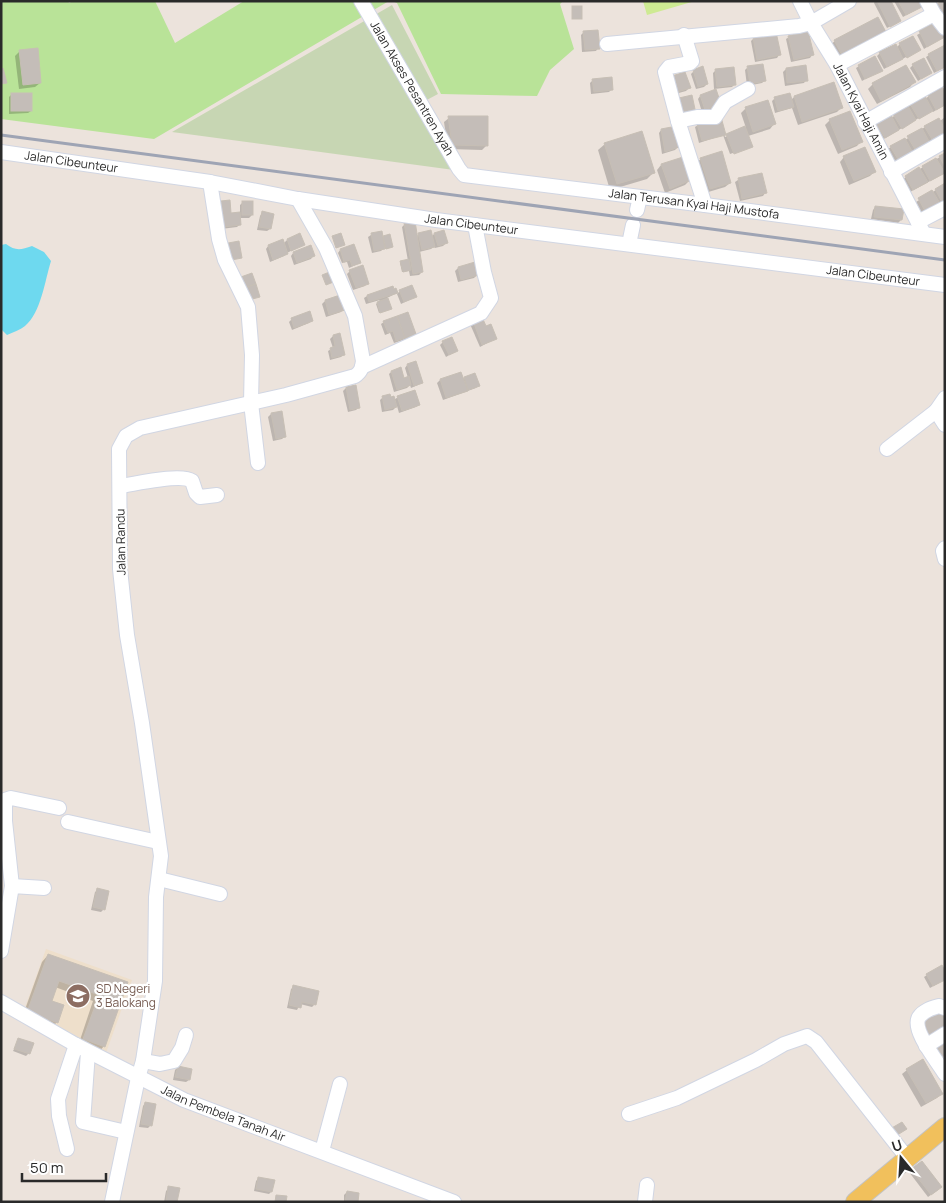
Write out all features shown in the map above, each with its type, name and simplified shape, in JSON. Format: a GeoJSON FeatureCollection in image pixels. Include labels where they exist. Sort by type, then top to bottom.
{"type":"FeatureCollection","features":[{"type":"Feature","properties":{"kind":"main road"},"geometry":{"type":"LineString","coordinates":[[855,1202],[945,1127]]}},
{"type":"Feature","properties":{"kind":"street","name":"Jalan Akses Pesantren Ayah"},"geometry":{"type":"LineString","coordinates":[[361,1],[464,175]]}},
{"type":"Feature","properties":{"kind":"street","name":"Jalan Kyai Haji Amin"},"geometry":{"type":"LineString","coordinates":[[800,1],[836,65],[921,228]]}},
{"type":"Feature","properties":{"kind":"street"},"geometry":{"type":"LineString","coordinates":[[607,44],[684,35],[800,26],[811,23],[849,1]]}},
{"type":"Feature","properties":{"kind":"street"},"geometry":{"type":"LineString","coordinates":[[927,1],[945,28]]}},
{"type":"Feature","properties":{"kind":"street"},"geometry":{"type":"LineString","coordinates":[[836,65],[934,14]]}},
{"type":"Feature","properties":{"kind":"street"},"geometry":{"type":"LineString","coordinates":[[684,35],[692,60],[690,63],[669,67],[665,72],[705,205]]}},
{"type":"Feature","properties":{"kind":"street"},"geometry":{"type":"LineString","coordinates":[[865,122],[945,77]]}},
{"type":"Feature","properties":{"kind":"street"},"geometry":{"type":"LineString","coordinates":[[678,120],[714,117],[725,102],[748,89]]}},
{"type":"Feature","properties":{"kind":"street"},"geometry":{"type":"LineString","coordinates":[[891,172],[945,141]]}},
{"type":"Feature","properties":{"kind":"street","name":"Jalan Cibeunteur"},"geometry":{"type":"LineString","coordinates":[[1,152],[210,182],[298,199],[436,220],[945,286]]}},
{"type":"Feature","properties":{"kind":"street","name":"Jalan Terusan Kyai Haji Mustofa"},"geometry":{"type":"LineString","coordinates":[[464,175],[639,204],[705,205],[921,228],[945,237]]}},
{"type":"Feature","properties":{"kind":"street"},"geometry":{"type":"LineString","coordinates":[[210,182],[219,239],[225,260],[248,307],[252,355],[250,403],[258,463]]}},
{"type":"Feature","properties":{"kind":"street"},"geometry":{"type":"LineString","coordinates":[[298,199],[326,248],[356,316],[363,361],[362,367]]}},
{"type":"Feature","properties":{"kind":"street"},"geometry":{"type":"LineString","coordinates":[[921,228],[945,208]]}},
{"type":"Feature","properties":{"kind":"street","name":"Jalan Randu"},"geometry":{"type":"LineString","coordinates":[[112,1202],[143,1061],[154,981],[156,897],[161,856],[127,635],[120,569],[120,450],[126,436],[140,428],[286,396],[356,376],[362,367],[481,313],[491,298],[475,225]]}},
{"type":"Feature","properties":{"kind":"street"},"geometry":{"type":"LineString","coordinates":[[629,244],[633,225]]}},
{"type":"Feature","properties":{"kind":"street"},"geometry":{"type":"LineString","coordinates":[[887,449],[936,411],[945,398]]}},
{"type":"Feature","properties":{"kind":"street"},"geometry":{"type":"LineString","coordinates":[[936,411],[945,425]]}},
{"type":"Feature","properties":{"kind":"street"},"geometry":{"type":"LineString","coordinates":[[120,486],[186,478],[192,481],[196,493],[200,497],[217,495]]}},
{"type":"Feature","properties":{"kind":"street"},"geometry":{"type":"LineString","coordinates":[[945,548],[943,551],[945,559]]}},
{"type":"Feature","properties":{"kind":"street"},"geometry":{"type":"LineString","coordinates":[[1,952],[12,886],[5,821],[5,800],[11,798],[60,808]]}},
{"type":"Feature","properties":{"kind":"street"},"geometry":{"type":"LineString","coordinates":[[68,822],[158,842]]}},
{"type":"Feature","properties":{"kind":"street"},"geometry":{"type":"LineString","coordinates":[[159,879],[220,894]]}},
{"type":"Feature","properties":{"kind":"street"},"geometry":{"type":"LineString","coordinates":[[12,886],[44,888]]}},
{"type":"Feature","properties":{"kind":"street","name":"Jalan Pembela Tanah Air"},"geometry":{"type":"LineString","coordinates":[[1,1002],[138,1078],[184,1100],[454,1202]]}},
{"type":"Feature","properties":{"kind":"street"},"geometry":{"type":"LineString","coordinates":[[943,1067],[926,1046],[917,1026],[918,1018],[926,1010],[939,1006],[945,1008]]}},
{"type":"Feature","properties":{"kind":"street"},"geometry":{"type":"LineString","coordinates":[[926,1046],[945,1034]]}},
{"type":"Feature","properties":{"kind":"street"},"geometry":{"type":"LineString","coordinates":[[143,1061],[160,1064],[174,1061],[182,1048],[186,1035]]}},
{"type":"Feature","properties":{"kind":"street"},"geometry":{"type":"LineString","coordinates":[[629,1114],[677,1098],[756,1060],[784,1044],[806,1036],[816,1042],[908,1159]]}},
{"type":"Feature","properties":{"kind":"street"},"geometry":{"type":"LineString","coordinates":[[82,1048],[83,1122],[126,1132]]}},
{"type":"Feature","properties":{"kind":"street"},"geometry":{"type":"LineString","coordinates":[[66,1148],[59,1116],[58,1099],[82,1048]]}},
{"type":"Feature","properties":{"kind":"street"},"geometry":{"type":"LineString","coordinates":[[322,1151],[340,1084]]}},
{"type":"Feature","properties":{"kind":"street"},"geometry":{"type":"LineString","coordinates":[[645,1202],[647,1185]]}},
{"type":"Feature","properties":{"kind":"shaded area","name":"SD Negeri 3 Balokang"},"geometry":{"type":"Polygon","coordinates":[[[46,949],[132,980],[106,1053],[23,1013],[46,949]]]}},
{"type":"Feature","properties":{"kind":"green space"},"geometry":{"type":"Polygon","coordinates":[[[1,1],[68,1],[69,3],[73,1],[155,1],[175,43],[244,1],[389,1],[154,139],[1,119],[1,1]]]}},
{"type":"Feature","properties":{"kind":"green space"},"geometry":{"type":"Polygon","coordinates":[[[392,1],[563,1],[560,4],[574,49],[550,70],[537,96],[441,94],[397,3],[392,1]]]}},
{"type":"Feature","properties":{"kind":"green space"},"geometry":{"type":"Polygon","coordinates":[[[643,1],[695,1],[647,15],[643,1]]]}},
{"type":"Feature","properties":{"kind":"green space"},"geometry":{"type":"Polygon","coordinates":[[[392,5],[438,94],[421,103],[454,170],[172,132],[392,5]]]}},
{"type":"Feature","properties":{"kind":"water"},"geometry":{"type":"Polygon","coordinates":[[[6,244],[18,249],[32,246],[44,252],[51,261],[42,296],[35,313],[25,326],[7,335],[1,329],[1,245],[6,244]]]}},
{"type":"Feature","properties":{"kind":"building"},"geometry":{"type":"Polygon","coordinates":[[[877,1],[891,1],[901,21],[890,27],[877,1]]]}},
{"type":"Feature","properties":{"kind":"building"},"geometry":{"type":"Polygon","coordinates":[[[898,1],[919,1],[922,7],[906,15],[898,1]]]}},
{"type":"Feature","properties":{"kind":"building"},"geometry":{"type":"Polygon","coordinates":[[[945,1],[945,19],[937,4],[945,1]]]}},
{"type":"Feature","properties":{"kind":"building"},"geometry":{"type":"Polygon","coordinates":[[[572,6],[582,6],[582,19],[572,19],[572,6]]]}},
{"type":"Feature","properties":{"kind":"building"},"geometry":{"type":"Polygon","coordinates":[[[878,17],[887,34],[843,57],[834,40],[878,17]]]}},
{"type":"Feature","properties":{"kind":"building"},"geometry":{"type":"Polygon","coordinates":[[[938,21],[945,37],[927,47],[919,31],[938,21]]]}},
{"type":"Feature","properties":{"kind":"building"},"geometry":{"type":"Polygon","coordinates":[[[598,30],[600,49],[585,50],[583,31],[598,30]]]}},
{"type":"Feature","properties":{"kind":"building"},"geometry":{"type":"Polygon","coordinates":[[[808,31],[814,55],[794,60],[788,36],[808,31]]]}},
{"type":"Feature","properties":{"kind":"building"},"geometry":{"type":"Polygon","coordinates":[[[776,32],[781,55],[757,60],[753,37],[776,32]]]}},
{"type":"Feature","properties":{"kind":"building"},"geometry":{"type":"Polygon","coordinates":[[[913,36],[921,50],[907,58],[899,43],[913,36]]]}},
{"type":"Feature","properties":{"kind":"building"},"geometry":{"type":"Polygon","coordinates":[[[896,44],[903,59],[887,67],[879,52],[896,44]]]}},
{"type":"Feature","properties":{"kind":"building"},"geometry":{"type":"Polygon","coordinates":[[[945,45],[945,67],[937,71],[928,54],[945,45]]]}},
{"type":"Feature","properties":{"kind":"building"},"geometry":{"type":"Polygon","coordinates":[[[38,48],[41,83],[23,85],[19,50],[38,48]]]}},
{"type":"Feature","properties":{"kind":"building"},"geometry":{"type":"Polygon","coordinates":[[[875,56],[883,71],[865,79],[858,65],[875,56]]]}},
{"type":"Feature","properties":{"kind":"building"},"geometry":{"type":"Polygon","coordinates":[[[924,58],[932,73],[921,79],[912,64],[924,58]]]}},
{"type":"Feature","properties":{"kind":"building"},"geometry":{"type":"Polygon","coordinates":[[[763,64],[766,81],[750,84],[747,66],[763,64]]]}},
{"type":"Feature","properties":{"kind":"building"},"geometry":{"type":"Polygon","coordinates":[[[806,65],[808,81],[787,83],[786,68],[806,65]]]}},
{"type":"Feature","properties":{"kind":"building"},"geometry":{"type":"Polygon","coordinates":[[[906,65],[916,82],[881,101],[872,83],[906,65]]]}},
{"type":"Feature","properties":{"kind":"building"},"geometry":{"type":"Polygon","coordinates":[[[703,66],[708,84],[698,87],[693,70],[703,66]]]}},
{"type":"Feature","properties":{"kind":"building"},"geometry":{"type":"Polygon","coordinates":[[[734,67],[736,85],[717,87],[715,69],[734,67]]]}},
{"type":"Feature","properties":{"kind":"building"},"geometry":{"type":"Polygon","coordinates":[[[3,68],[7,83],[1,84],[1,69],[3,68]]]}},
{"type":"Feature","properties":{"kind":"building"},"geometry":{"type":"Polygon","coordinates":[[[685,72],[691,88],[677,92],[672,76],[685,72]]]}},
{"type":"Feature","properties":{"kind":"building"},"geometry":{"type":"Polygon","coordinates":[[[612,77],[613,90],[594,92],[592,79],[612,77]]]}},
{"type":"Feature","properties":{"kind":"building"},"geometry":{"type":"Polygon","coordinates":[[[834,82],[843,108],[802,122],[794,96],[834,82]]]}},
{"type":"Feature","properties":{"kind":"building"},"geometry":{"type":"Polygon","coordinates":[[[942,87],[945,91],[945,105],[936,110],[928,95],[942,87]]]}},
{"type":"Feature","properties":{"kind":"building"},"geometry":{"type":"Polygon","coordinates":[[[716,89],[721,104],[705,110],[700,95],[716,89]]]}},
{"type":"Feature","properties":{"kind":"building"},"geometry":{"type":"Polygon","coordinates":[[[11,93],[32,93],[32,111],[11,111],[11,93]]]}},
{"type":"Feature","properties":{"kind":"building"},"geometry":{"type":"Polygon","coordinates":[[[790,93],[794,107],[778,111],[774,97],[790,93]]]}},
{"type":"Feature","properties":{"kind":"building"},"geometry":{"type":"Polygon","coordinates":[[[692,95],[696,114],[683,117],[679,98],[692,95]]]}},
{"type":"Feature","properties":{"kind":"building"},"geometry":{"type":"Polygon","coordinates":[[[925,96],[933,111],[919,119],[910,104],[925,96]]]}},
{"type":"Feature","properties":{"kind":"building"},"geometry":{"type":"Polygon","coordinates":[[[768,100],[776,124],[753,132],[745,107],[768,100]]]}},
{"type":"Feature","properties":{"kind":"building"},"geometry":{"type":"Polygon","coordinates":[[[908,106],[916,120],[902,129],[893,114],[908,106]]]}},
{"type":"Feature","properties":{"kind":"building"},"geometry":{"type":"Polygon","coordinates":[[[850,111],[863,142],[842,150],[829,119],[850,111]]]}},
{"type":"Feature","properties":{"kind":"building"},"geometry":{"type":"Polygon","coordinates":[[[891,115],[899,130],[885,138],[876,123],[891,115]]]}},
{"type":"Feature","properties":{"kind":"building"},"geometry":{"type":"Polygon","coordinates":[[[448,116],[488,116],[488,146],[452,145],[448,116]]]}},
{"type":"Feature","properties":{"kind":"building"},"geometry":{"type":"Polygon","coordinates":[[[721,117],[726,135],[702,141],[697,124],[721,117]]]}},
{"type":"Feature","properties":{"kind":"building"},"geometry":{"type":"Polygon","coordinates":[[[939,118],[945,129],[945,135],[933,141],[924,126],[939,118]]]}},
{"type":"Feature","properties":{"kind":"building"},"geometry":{"type":"Polygon","coordinates":[[[677,126],[679,147],[665,152],[661,129],[677,126]]]}},
{"type":"Feature","properties":{"kind":"building"},"geometry":{"type":"Polygon","coordinates":[[[745,126],[753,147],[734,154],[726,134],[745,126]]]}},
{"type":"Feature","properties":{"kind":"building"},"geometry":{"type":"Polygon","coordinates":[[[922,128],[930,143],[916,151],[907,136],[922,128]]]}},
{"type":"Feature","properties":{"kind":"building"},"geometry":{"type":"Polygon","coordinates":[[[642,131],[655,173],[617,184],[604,143],[642,131]]]}},
{"type":"Feature","properties":{"kind":"building"},"geometry":{"type":"Polygon","coordinates":[[[905,138],[913,153],[899,161],[890,146],[905,138]]]}},
{"type":"Feature","properties":{"kind":"building"},"geometry":{"type":"Polygon","coordinates":[[[865,147],[876,172],[854,181],[843,156],[865,147]]]}},
{"type":"Feature","properties":{"kind":"building"},"geometry":{"type":"Polygon","coordinates":[[[722,151],[731,183],[710,189],[700,158],[722,151]]]}},
{"type":"Feature","properties":{"kind":"building"},"geometry":{"type":"Polygon","coordinates":[[[945,153],[945,167],[939,156],[945,153]]]}},
{"type":"Feature","properties":{"kind":"building"},"geometry":{"type":"Polygon","coordinates":[[[683,157],[691,180],[670,189],[661,164],[683,157]]]}},
{"type":"Feature","properties":{"kind":"building"},"geometry":{"type":"Polygon","coordinates":[[[936,158],[945,173],[930,181],[922,166],[936,158]]]}},
{"type":"Feature","properties":{"kind":"building"},"geometry":{"type":"Polygon","coordinates":[[[919,167],[928,182],[913,190],[905,176],[919,167]]]}},
{"type":"Feature","properties":{"kind":"building"},"geometry":{"type":"Polygon","coordinates":[[[762,173],[767,193],[742,199],[738,178],[762,173]]]}},
{"type":"Feature","properties":{"kind":"building"},"geometry":{"type":"Polygon","coordinates":[[[945,183],[945,203],[943,204],[935,189],[945,183]]]}},
{"type":"Feature","properties":{"kind":"building"},"geometry":{"type":"Polygon","coordinates":[[[932,190],[941,205],[926,213],[918,198],[932,190]]]}},
{"type":"Feature","properties":{"kind":"building"},"geometry":{"type":"Polygon","coordinates":[[[230,200],[231,213],[240,212],[241,225],[223,227],[221,201],[230,200]]]}},
{"type":"Feature","properties":{"kind":"building"},"geometry":{"type":"Polygon","coordinates":[[[242,201],[253,201],[253,215],[242,215],[242,201]]]}},
{"type":"Feature","properties":{"kind":"building"},"geometry":{"type":"Polygon","coordinates":[[[875,206],[904,209],[902,220],[874,217],[875,206]]]}},
{"type":"Feature","properties":{"kind":"building"},"geometry":{"type":"Polygon","coordinates":[[[262,211],[274,214],[271,229],[259,227],[262,211]]]}},
{"type":"Feature","properties":{"kind":"building"},"geometry":{"type":"Polygon","coordinates":[[[415,221],[423,272],[413,274],[404,223],[415,221]]]}},
{"type":"Feature","properties":{"kind":"building"},"geometry":{"type":"Polygon","coordinates":[[[431,230],[435,247],[422,250],[418,233],[431,230]]]}},
{"type":"Feature","properties":{"kind":"building"},"geometry":{"type":"Polygon","coordinates":[[[444,230],[448,243],[438,246],[434,233],[444,230]]]}},
{"type":"Feature","properties":{"kind":"building"},"geometry":{"type":"Polygon","coordinates":[[[382,231],[385,249],[374,251],[371,233],[382,231]]]}},
{"type":"Feature","properties":{"kind":"building"},"geometry":{"type":"Polygon","coordinates":[[[300,233],[305,245],[291,251],[287,239],[300,233]]]}},
{"type":"Feature","properties":{"kind":"building"},"geometry":{"type":"Polygon","coordinates":[[[341,233],[345,245],[336,248],[332,236],[341,233]]]}},
{"type":"Feature","properties":{"kind":"building"},"geometry":{"type":"Polygon","coordinates":[[[390,234],[393,247],[386,249],[383,236],[390,234]]]}},
{"type":"Feature","properties":{"kind":"building"},"geometry":{"type":"Polygon","coordinates":[[[283,239],[288,254],[273,260],[268,245],[283,239]]]}},
{"type":"Feature","properties":{"kind":"building"},"geometry":{"type":"Polygon","coordinates":[[[239,241],[242,258],[226,261],[223,244],[239,241]]]}},
{"type":"Feature","properties":{"kind":"building"},"geometry":{"type":"Polygon","coordinates":[[[354,244],[361,263],[352,266],[350,260],[344,262],[340,249],[354,244]]]}},
{"type":"Feature","properties":{"kind":"building"},"geometry":{"type":"Polygon","coordinates":[[[311,245],[315,256],[297,263],[293,252],[311,245]]]}},
{"type":"Feature","properties":{"kind":"building"},"geometry":{"type":"Polygon","coordinates":[[[409,259],[411,270],[403,272],[400,261],[409,259]]]}},
{"type":"Feature","properties":{"kind":"building"},"geometry":{"type":"Polygon","coordinates":[[[475,262],[479,275],[461,280],[458,267],[475,262]]]}},
{"type":"Feature","properties":{"kind":"building"},"geometry":{"type":"Polygon","coordinates":[[[363,265],[369,284],[356,288],[349,270],[363,265]]]}},
{"type":"Feature","properties":{"kind":"building"},"geometry":{"type":"Polygon","coordinates":[[[332,271],[336,281],[326,285],[322,275],[332,271]]]}},
{"type":"Feature","properties":{"kind":"building"},"geometry":{"type":"Polygon","coordinates":[[[252,273],[256,284],[241,289],[238,278],[252,273]]]}},
{"type":"Feature","properties":{"kind":"building"},"geometry":{"type":"Polygon","coordinates":[[[256,284],[260,297],[245,301],[241,289],[256,284]]]}},
{"type":"Feature","properties":{"kind":"building"},"geometry":{"type":"Polygon","coordinates":[[[412,285],[417,297],[404,302],[399,290],[412,285]]]}},
{"type":"Feature","properties":{"kind":"building"},"geometry":{"type":"Polygon","coordinates":[[[393,286],[398,293],[369,302],[367,295],[393,286]]]}},
{"type":"Feature","properties":{"kind":"building"},"geometry":{"type":"Polygon","coordinates":[[[340,295],[345,310],[329,315],[325,300],[340,295]]]}},
{"type":"Feature","properties":{"kind":"building"},"geometry":{"type":"Polygon","coordinates":[[[388,298],[392,309],[380,313],[377,302],[388,298]]]}},
{"type":"Feature","properties":{"kind":"building"},"geometry":{"type":"Polygon","coordinates":[[[310,311],[313,321],[294,328],[291,318],[310,311]]]}},
{"type":"Feature","properties":{"kind":"building"},"geometry":{"type":"Polygon","coordinates":[[[408,312],[416,334],[405,338],[397,316],[408,312]]]}},
{"type":"Feature","properties":{"kind":"building"},"geometry":{"type":"Polygon","coordinates":[[[397,316],[405,338],[396,341],[393,331],[388,333],[383,321],[397,316]]]}},
{"type":"Feature","properties":{"kind":"building"},"geometry":{"type":"Polygon","coordinates":[[[482,317],[486,326],[491,324],[497,339],[482,345],[473,321],[482,317]]]}},
{"type":"Feature","properties":{"kind":"building"},"geometry":{"type":"Polygon","coordinates":[[[340,333],[345,355],[332,358],[330,348],[335,346],[333,335],[340,333]]]}},
{"type":"Feature","properties":{"kind":"building"},"geometry":{"type":"Polygon","coordinates":[[[452,337],[458,351],[449,355],[442,341],[452,337]]]}},
{"type":"Feature","properties":{"kind":"building"},"geometry":{"type":"Polygon","coordinates":[[[416,361],[423,383],[414,386],[407,364],[416,361]]]}},
{"type":"Feature","properties":{"kind":"building"},"geometry":{"type":"Polygon","coordinates":[[[401,367],[404,378],[409,376],[411,385],[397,390],[391,371],[401,367]]]}},
{"type":"Feature","properties":{"kind":"building"},"geometry":{"type":"Polygon","coordinates":[[[461,372],[468,391],[446,398],[440,379],[461,372]]]}},
{"type":"Feature","properties":{"kind":"building"},"geometry":{"type":"Polygon","coordinates":[[[475,373],[480,386],[468,390],[464,377],[475,373]]]}},
{"type":"Feature","properties":{"kind":"building"},"geometry":{"type":"Polygon","coordinates":[[[356,385],[360,408],[350,410],[346,387],[356,385]]]}},
{"type":"Feature","properties":{"kind":"building"},"geometry":{"type":"Polygon","coordinates":[[[415,390],[420,405],[402,411],[397,396],[415,390]]]}},
{"type":"Feature","properties":{"kind":"building"},"geometry":{"type":"Polygon","coordinates":[[[390,394],[391,397],[394,396],[397,407],[385,410],[382,396],[390,394]]]}},
{"type":"Feature","properties":{"kind":"building"},"geometry":{"type":"Polygon","coordinates":[[[282,411],[286,437],[276,439],[271,413],[282,411]]]}},
{"type":"Feature","properties":{"kind":"building"},"geometry":{"type":"Polygon","coordinates":[[[97,888],[109,891],[105,910],[93,907],[97,888]]]}},
{"type":"Feature","properties":{"kind":"building"},"geometry":{"type":"Polygon","coordinates":[[[48,954],[128,982],[105,1047],[83,1039],[99,995],[59,981],[52,1001],[64,1005],[58,1023],[27,1012],[48,954]]]}},
{"type":"Feature","properties":{"kind":"building"},"geometry":{"type":"Polygon","coordinates":[[[942,965],[945,971],[945,980],[933,986],[926,974],[942,965]]]}},
{"type":"Feature","properties":{"kind":"building"},"geometry":{"type":"Polygon","coordinates":[[[293,985],[319,991],[316,1005],[302,1002],[301,1008],[289,1005],[293,985]]]}},
{"type":"Feature","properties":{"kind":"building"},"geometry":{"type":"Polygon","coordinates":[[[940,1010],[945,1017],[945,1055],[942,1057],[921,1021],[940,1010]]]}},
{"type":"Feature","properties":{"kind":"building"},"geometry":{"type":"Polygon","coordinates":[[[18,1038],[34,1043],[30,1054],[14,1049],[18,1038]]]}},
{"type":"Feature","properties":{"kind":"building"},"geometry":{"type":"Polygon","coordinates":[[[923,1059],[943,1094],[926,1103],[906,1069],[923,1059]]]}},
{"type":"Feature","properties":{"kind":"building"},"geometry":{"type":"Polygon","coordinates":[[[178,1066],[192,1069],[190,1080],[175,1077],[178,1066]]]}},
{"type":"Feature","properties":{"kind":"building"},"geometry":{"type":"Polygon","coordinates":[[[145,1102],[156,1104],[152,1126],[141,1124],[145,1102]]]}},
{"type":"Feature","properties":{"kind":"building"},"geometry":{"type":"Polygon","coordinates":[[[902,1122],[907,1129],[894,1137],[890,1129],[902,1122]]]}},
{"type":"Feature","properties":{"kind":"building"},"geometry":{"type":"Polygon","coordinates":[[[922,1161],[942,1187],[931,1195],[911,1169],[922,1161]]]}},
{"type":"Feature","properties":{"kind":"building"},"geometry":{"type":"Polygon","coordinates":[[[258,1177],[275,1180],[272,1192],[256,1189],[258,1177]]]}},
{"type":"Feature","properties":{"kind":"building"},"geometry":{"type":"Polygon","coordinates":[[[168,1186],[180,1188],[177,1202],[166,1202],[168,1186]]]}},
{"type":"Feature","properties":{"kind":"building"},"geometry":{"type":"Polygon","coordinates":[[[347,1191],[359,1193],[358,1202],[345,1202],[347,1191]]]}},
{"type":"Feature","properties":{"kind":"building"},"geometry":{"type":"Polygon","coordinates":[[[276,1195],[287,1196],[286,1202],[275,1202],[276,1195]]]}},
{"type":"Feature","properties":{"kind":"railway"},"geometry":{"type":"LineString","coordinates":[[1,135],[945,260]]}},
{"type":"Feature","properties":{"kind":"place","name":"SD Negeri 3 Balokang"},"geometry":{"type":"Point","coordinates":[78,996]}}]}
